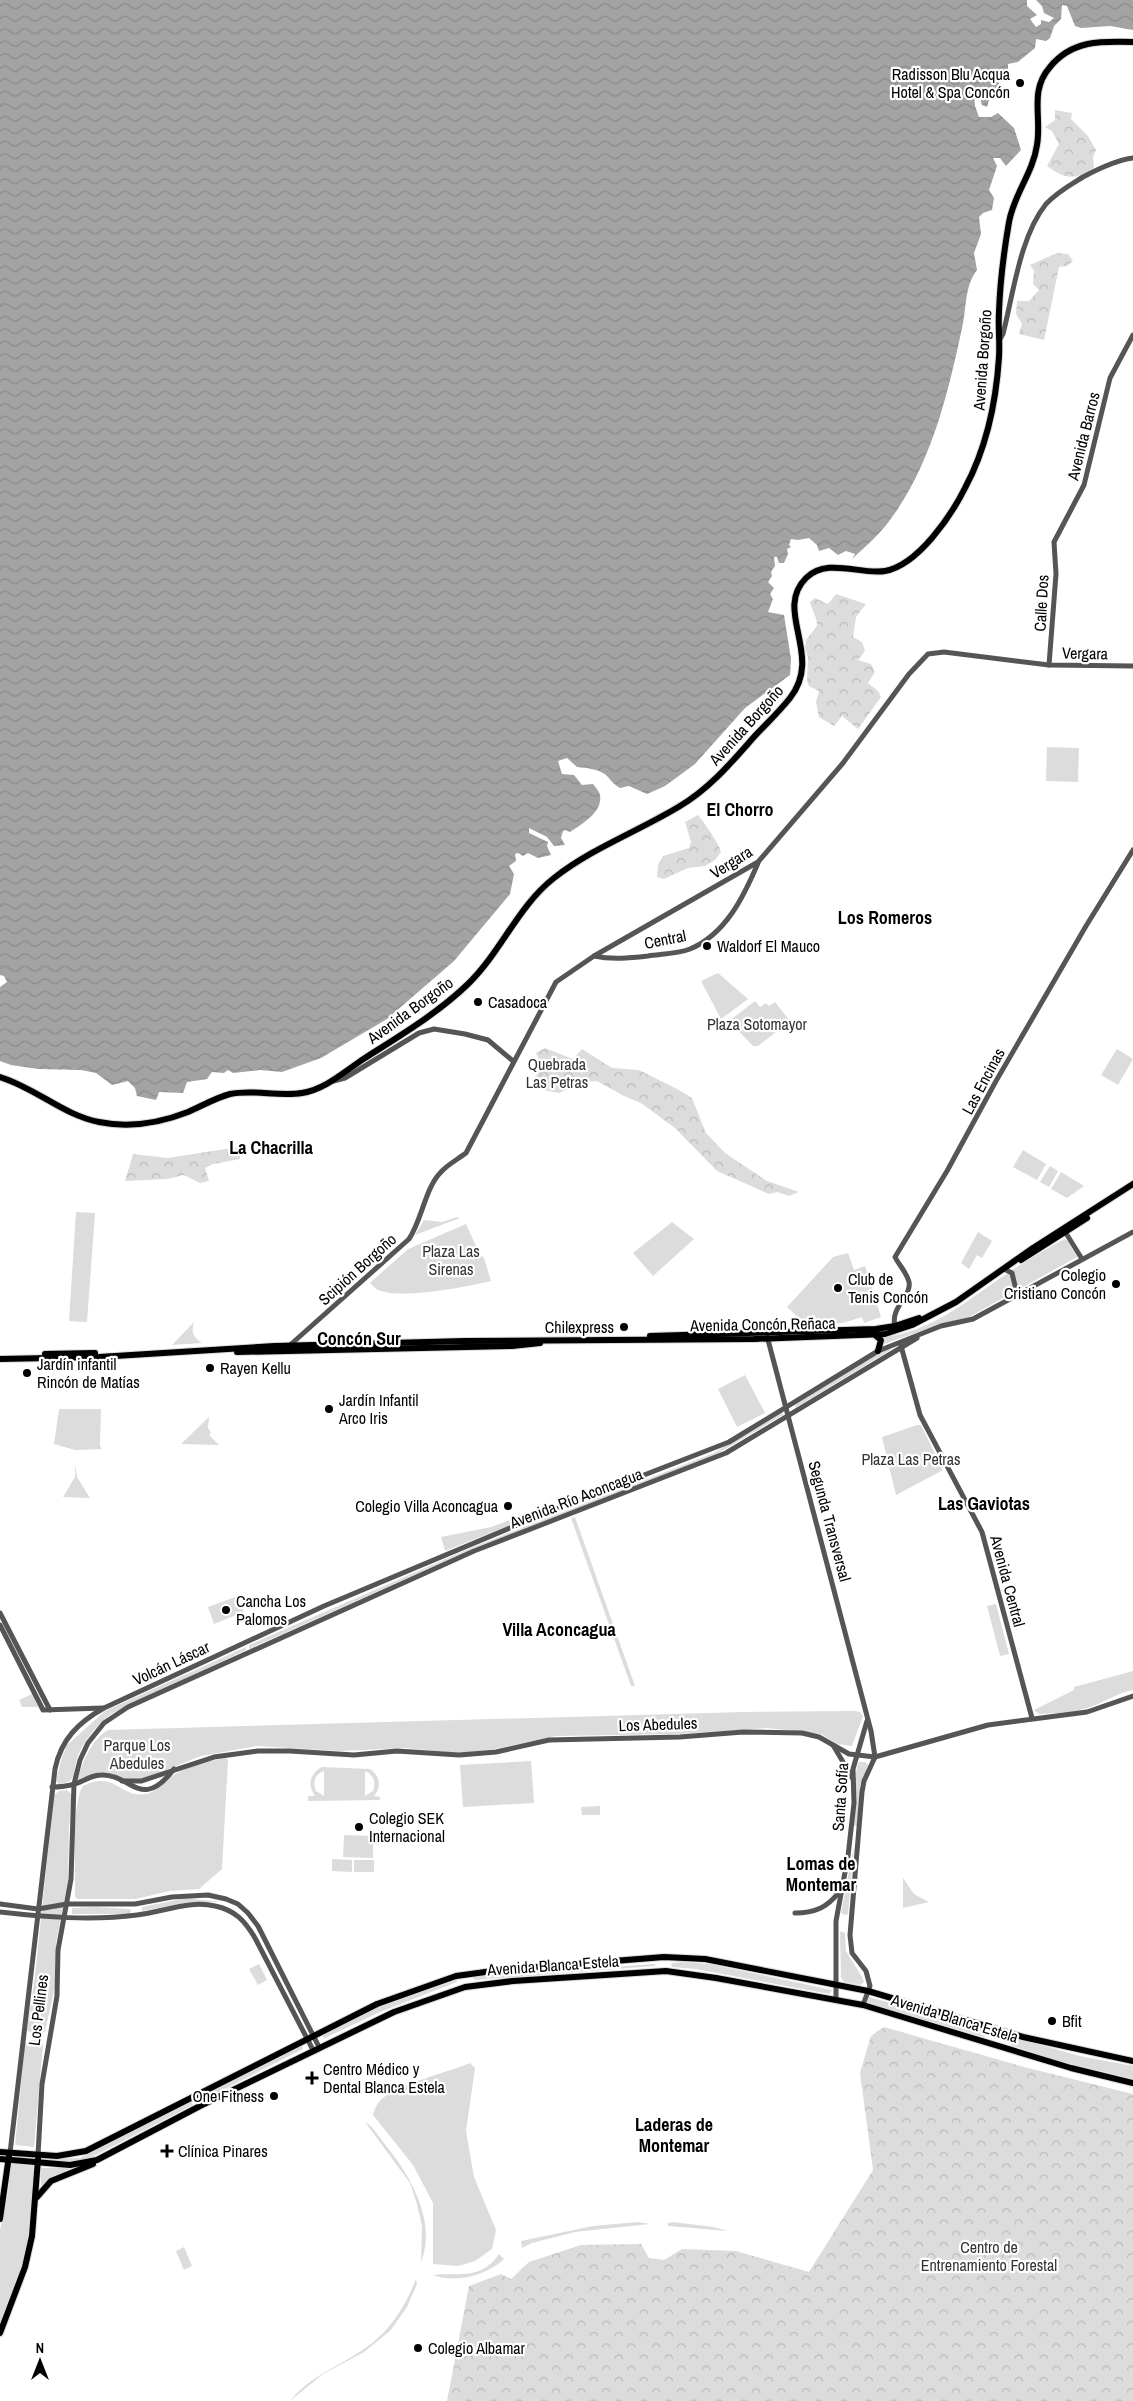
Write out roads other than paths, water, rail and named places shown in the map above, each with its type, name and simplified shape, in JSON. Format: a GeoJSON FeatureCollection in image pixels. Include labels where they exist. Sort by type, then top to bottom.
{"type":"FeatureCollection","features":[{"type":"Feature","properties":{"kind":"main road","name":"Avenida Borgoño"},"geometry":{"type":"LineString","coordinates":[[0,1077],[30,1088],[80,1117],[101,1122],[127,1124],[167,1119],[234,1093],[301,1093],[330,1082],[404,1034],[460,991],[482,970],[532,900],[548,883],[569,867],[692,798],[717,778],[796,689],[803,672],[803,656],[794,614],[796,598],[805,579],[813,572],[826,568],[877,572],[895,568],[919,551],[941,526],[957,503],[980,457],[987,436],[996,385],[1000,339],[999,310],[1009,221],[1014,201],[1036,152],[1038,136],[1036,100],[1042,78],[1058,58],[1076,46],[1097,42],[1133,42]]}},
{"type":"Feature","properties":{"kind":"main road"},"geometry":{"type":"LineString","coordinates":[[896,1329],[942,1310],[984,1283],[1008,1271],[1016,1262],[1097,1212],[1106,1202],[1133,1184]]}},
{"type":"Feature","properties":{"kind":"main road","name":"Avenida Concón Reñaca"},"geometry":{"type":"LineString","coordinates":[[225,1351],[262,1353],[512,1346],[553,1341],[663,1335],[875,1335],[896,1329]]}},
{"type":"Feature","properties":{"kind":"main road","name":"Avenida Concón Reñaca"},"geometry":{"type":"LineString","coordinates":[[767,1336],[896,1329]]}},
{"type":"Feature","properties":{"kind":"main road"},"geometry":{"type":"LineString","coordinates":[[875,1335],[881,1340],[878,1350]]}},
{"type":"Feature","properties":{"kind":"main road","name":"Avenida Concón Reñaca"},"geometry":{"type":"LineString","coordinates":[[0,1355],[225,1351],[289,1346],[510,1339],[553,1341]]}},
{"type":"Feature","properties":{"kind":"main road","name":"Avenida Concón Reñaca"},"geometry":{"type":"LineString","coordinates":[[0,1360],[99,1357],[126,1354]]}},
{"type":"Feature","properties":{"kind":"main road","name":"Avenida Blanca Estela"},"geometry":{"type":"LineString","coordinates":[[0,2158],[9,2156],[69,2155],[86,2151],[313,2034],[377,2004],[437,1982],[475,1972],[682,1958],[705,1960],[868,1991],[1023,2037],[1133,2061]]}},
{"type":"Feature","properties":{"kind":"main road","name":"Avenida Blanca Estela"},"geometry":{"type":"LineString","coordinates":[[0,2152],[37,2163],[70,2165],[101,2158],[368,2023],[419,2002],[465,1987],[666,1971],[716,1978],[863,2005],[1071,2068],[1133,2083]]}},
{"type":"Feature","properties":{"kind":"main road","name":"Los Pellines"},"geometry":{"type":"LineString","coordinates":[[0,2333],[25,2267],[32,2236],[38,2155]]}},
{"type":"Feature","properties":{"kind":"main road","name":"Los Pellines"},"geometry":{"type":"LineString","coordinates":[[0,2219],[9,2156]]}},
{"type":"Feature","properties":{"kind":"main road"},"geometry":{"type":"LineString","coordinates":[[36,2198],[52,2181],[93,2164],[101,2158]]}},
{"type":"Feature","properties":{"kind":"street"},"geometry":{"type":"LineString","coordinates":[[1000,339],[1003,334],[1027,242],[1041,211],[1058,193],[1078,180],[1114,162],[1133,158]]}},
{"type":"Feature","properties":{"kind":"street","name":"Avenida Barros"},"geometry":{"type":"LineString","coordinates":[[1054,542],[1084,485],[1110,378],[1133,335]]}},
{"type":"Feature","properties":{"kind":"street","name":"Calle Dos"},"geometry":{"type":"LineString","coordinates":[[1050,665],[1056,574],[1054,542]]}},
{"type":"Feature","properties":{"kind":"street","name":"Vergara"},"geometry":{"type":"LineString","coordinates":[[440,1173],[466,1154],[556,982],[594,956],[758,862],[844,763],[901,684],[928,654],[944,652],[1050,665],[1133,666]]}},
{"type":"Feature","properties":{"kind":"street","name":"Las Encinas"},"geometry":{"type":"LineString","coordinates":[[896,1329],[895,1312],[909,1285],[895,1257],[948,1171],[996,1081],[1081,934],[1133,850]]}},
{"type":"Feature","properties":{"kind":"street","name":"Central"},"geometry":{"type":"LineString","coordinates":[[594,956],[627,958],[670,953],[697,945],[718,930],[732,913],[750,882],[758,862]]}},
{"type":"Feature","properties":{"kind":"street"},"geometry":{"type":"LineString","coordinates":[[330,1082],[345,1078],[419,1033],[434,1029],[488,1040],[513,1061]]}},
{"type":"Feature","properties":{"kind":"street","name":"Scipión Borgoño"},"geometry":{"type":"LineString","coordinates":[[289,1346],[409,1239],[420,1221],[430,1190],[440,1173]]}},
{"type":"Feature","properties":{"kind":"street"},"geometry":{"type":"LineString","coordinates":[[1064,1231],[1082,1259]]}},
{"type":"Feature","properties":{"kind":"street"},"geometry":{"type":"LineString","coordinates":[[900,1344],[931,1330],[973,1318],[1133,1232]]}},
{"type":"Feature","properties":{"kind":"street"},"geometry":{"type":"LineString","coordinates":[[1008,1271],[1014,1279],[1017,1294]]}},
{"type":"Feature","properties":{"kind":"street","name":"Segunda Transversal"},"geometry":{"type":"LineString","coordinates":[[767,1336],[867,1715]]}},
{"type":"Feature","properties":{"kind":"street","name":"Avenida Río Aconcagua"},"geometry":{"type":"LineString","coordinates":[[248,1641],[318,1608],[471,1544],[712,1450],[729,1442],[878,1350],[900,1344]]}},
{"type":"Feature","properties":{"kind":"street","name":"Avenida Río Aconcagua"},"geometry":{"type":"LineString","coordinates":[[248,1652],[474,1551],[712,1460],[741,1445],[900,1344]]}},
{"type":"Feature","properties":{"kind":"street","name":"Avenida Central"},"geometry":{"type":"LineString","coordinates":[[900,1344],[920,1415],[982,1532],[1032,1718]]}},
{"type":"Feature","properties":{"kind":"street"},"geometry":{"type":"LineString","coordinates":[[0,1612],[50,1710]]}},
{"type":"Feature","properties":{"kind":"street"},"geometry":{"type":"LineString","coordinates":[[0,1625],[43,1710],[104,1708]]}},
{"type":"Feature","properties":{"kind":"street","name":"Volcán Láscar"},"geometry":{"type":"LineString","coordinates":[[104,1708],[248,1641]]}},
{"type":"Feature","properties":{"kind":"street","name":"Volcán Láscar"},"geometry":{"type":"LineString","coordinates":[[128,1708],[248,1652]]}},
{"type":"Feature","properties":{"kind":"street","name":"Los Abedules"},"geometry":{"type":"LineString","coordinates":[[122,1780],[148,1780],[174,1769],[214,1757],[258,1752],[282,1750],[354,1755],[397,1751],[459,1755],[496,1752],[556,1739],[680,1737],[790,1732],[819,1737],[856,1755],[874,1757],[988,1725],[1081,1713],[1133,1696]]}},
{"type":"Feature","properties":{"kind":"street","name":"Los Pellines"},"geometry":{"type":"LineString","coordinates":[[9,2156],[52,1787],[58,1756],[68,1738],[82,1722],[104,1708]]}},
{"type":"Feature","properties":{"kind":"street","name":"Los Pellines"},"geometry":{"type":"LineString","coordinates":[[38,2155],[42,2084],[57,1996],[58,1950],[66,1916],[71,1879],[74,1784],[80,1760],[88,1743],[104,1723],[128,1708]]}},
{"type":"Feature","properties":{"kind":"street","name":"Santa Sofía"},"geometry":{"type":"LineString","coordinates":[[836,2000],[836,1921],[848,1856],[854,1803],[853,1779],[856,1755],[864,1737],[867,1715]]}},
{"type":"Feature","properties":{"kind":"street","name":"Santa Sofía"},"geometry":{"type":"LineString","coordinates":[[867,1715],[874,1757],[864,1781],[862,1792],[850,1935],[852,1953],[868,1977],[868,1991]]}},
{"type":"Feature","properties":{"kind":"street"},"geometry":{"type":"LineString","coordinates":[[833,1745],[853,1779]]}},
{"type":"Feature","properties":{"kind":"street","name":"Los Abedules"},"geometry":{"type":"LineString","coordinates":[[52,1787],[74,1784],[100,1775],[112,1776],[136,1788],[148,1788],[160,1783],[174,1769]]}},
{"type":"Feature","properties":{"kind":"street"},"geometry":{"type":"LineString","coordinates":[[795,1913],[811,1913],[822,1908],[841,1890]]}},
{"type":"Feature","properties":{"kind":"street"},"geometry":{"type":"LineString","coordinates":[[0,1904],[38,1909],[68,1904],[135,1904],[172,1897],[208,1895],[226,1898],[243,1908],[258,1926],[320,2047]]}},
{"type":"Feature","properties":{"kind":"street"},"geometry":{"type":"LineString","coordinates":[[135,1904],[137,1915]]}},
{"type":"Feature","properties":{"kind":"street"},"geometry":{"type":"LineString","coordinates":[[0,1912],[37,1916],[137,1915],[202,1904],[223,1908],[241,1918],[255,1938],[313,2050]]}},
{"type":"Feature","properties":{"kind":"street"},"geometry":{"type":"LineString","coordinates":[[863,2005],[868,1991]]}},
{"type":"Feature","properties":{"kind":"water"},"geometry":{"type":"Polygon","coordinates":[[[0,0],[1027,0],[1027,6],[1037,15],[1030,19],[1036,27],[1041,24],[1041,20],[1049,22],[1054,18],[1044,13],[1042,6],[1036,0],[1133,0],[1133,30],[1110,26],[1081,28],[1075,26],[1067,6],[1062,5],[1061,19],[1054,26],[1050,38],[1046,41],[1036,39],[1035,48],[1018,62],[1008,64],[1008,73],[991,69],[991,74],[998,81],[1002,91],[990,97],[987,107],[982,105],[979,94],[974,93],[975,106],[979,117],[991,117],[998,113],[1014,128],[1021,150],[1006,166],[1000,158],[993,158],[997,166],[989,190],[994,198],[992,210],[983,213],[979,217],[981,234],[974,253],[977,270],[968,291],[957,353],[944,403],[917,476],[890,520],[872,541],[852,559],[855,554],[846,551],[838,555],[829,548],[819,551],[817,545],[809,538],[791,539],[789,545],[791,547],[787,549],[788,554],[784,563],[779,563],[777,557],[774,557],[775,566],[768,582],[774,588],[770,594],[773,599],[768,612],[784,615],[791,659],[790,675],[745,708],[695,764],[665,786],[647,794],[629,786],[620,788],[602,772],[577,767],[567,758],[558,761],[562,774],[574,775],[582,785],[593,784],[597,789],[600,801],[595,812],[570,832],[563,831],[561,838],[565,845],[554,846],[547,837],[529,828],[529,833],[548,842],[547,846],[551,855],[538,858],[528,853],[523,856],[518,853],[515,854],[516,861],[509,866],[514,874],[510,894],[454,961],[387,1019],[321,1058],[282,1072],[260,1070],[233,1073],[228,1070],[224,1073],[212,1072],[207,1079],[187,1082],[183,1093],[159,1092],[156,1100],[137,1096],[135,1088],[128,1081],[112,1085],[96,1073],[81,1070],[38,1069],[11,1065],[0,1061],[0,987],[7,982],[4,976],[0,975],[0,0]]]}},
{"type":"Feature","properties":{"kind":"place","name":"Radisson Blu Acqua Hotel & Spa Concón"},"geometry":{"type":"Point","coordinates":[1020,83]}},
{"type":"Feature","properties":{"kind":"place","name":"Waldorf El Mauco"},"geometry":{"type":"Point","coordinates":[707,946]}},
{"type":"Feature","properties":{"kind":"place","name":"Casadoca"},"geometry":{"type":"Point","coordinates":[478,1002]}},
{"type":"Feature","properties":{"kind":"place","name":"Colegio Cristiano Concón"},"geometry":{"type":"Point","coordinates":[1116,1284]}},
{"type":"Feature","properties":{"kind":"place","name":"Club de Tenis Concón"},"geometry":{"type":"Point","coordinates":[838,1288]}},
{"type":"Feature","properties":{"kind":"place","name":"Chilexpress"},"geometry":{"type":"Point","coordinates":[624,1327]}},
{"type":"Feature","properties":{"kind":"place","name":"Rayen Kellu"},"geometry":{"type":"Point","coordinates":[210,1368]}},
{"type":"Feature","properties":{"kind":"place","name":"Jardín infantil Rincón de Matías"},"geometry":{"type":"Point","coordinates":[27,1373]}},
{"type":"Feature","properties":{"kind":"place","name":"Jardín Infantil Arco Iris"},"geometry":{"type":"Point","coordinates":[329,1409]}},
{"type":"Feature","properties":{"kind":"place","name":"Colegio Villa Aconcagua"},"geometry":{"type":"Point","coordinates":[508,1506]}},
{"type":"Feature","properties":{"kind":"place","name":"Cancha Los Palomos"},"geometry":{"type":"Point","coordinates":[226,1610]}},
{"type":"Feature","properties":{"kind":"place","name":"Colegio SEK Internacional"},"geometry":{"type":"Point","coordinates":[359,1827]}},
{"type":"Feature","properties":{"kind":"place","name":"Bfit"},"geometry":{"type":"Point","coordinates":[1052,2021]}},
{"type":"Feature","properties":{"kind":"place","name":"Centro Médico y Dental Blanca Estela"},"geometry":{"type":"Point","coordinates":[312,2078]}},
{"type":"Feature","properties":{"kind":"place","name":"One Fitness"},"geometry":{"type":"Point","coordinates":[274,2096]}},
{"type":"Feature","properties":{"kind":"place","name":"Clínica Pinares"},"geometry":{"type":"Point","coordinates":[167,2151]}},
{"type":"Feature","properties":{"kind":"place","name":"Colegio Albamar"},"geometry":{"type":"Point","coordinates":[418,2348]}},
{"type":"Feature","properties":{"kind":"district","name":"El Chorro"},"geometry":{"type":"Point","coordinates":[740,810]}},
{"type":"Feature","properties":{"kind":"district","name":"Los Romeros"},"geometry":{"type":"Point","coordinates":[885,918]}},
{"type":"Feature","properties":{"kind":"district","name":"La Chacrilla"},"geometry":{"type":"Point","coordinates":[271,1148]}},
{"type":"Feature","properties":{"kind":"district","name":"Concón Sur"},"geometry":{"type":"Point","coordinates":[359,1339]}},
{"type":"Feature","properties":{"kind":"district","name":"Las Gaviotas"},"geometry":{"type":"Point","coordinates":[984,1504]}},
{"type":"Feature","properties":{"kind":"district","name":"Villa Aconcagua"},"geometry":{"type":"Point","coordinates":[559,1630]}},
{"type":"Feature","properties":{"kind":"district","name":"Lomas de Montemar"},"geometry":{"type":"Point","coordinates":[821,1874]}},
{"type":"Feature","properties":{"kind":"district","name":"Laderas de Montemar"},"geometry":{"type":"Point","coordinates":[674,2135]}},
{"type":"Feature","properties":{"kind":"park label","name":"Plaza Sotomayor"},"geometry":{"type":"Point","coordinates":[757,1024]}},
{"type":"Feature","properties":{"kind":"park label","name":"Quebrada Las Petras"},"geometry":{"type":"Point","coordinates":[557,1073]}},
{"type":"Feature","properties":{"kind":"park label","name":"Plaza Las Sirenas"},"geometry":{"type":"Point","coordinates":[451,1260]}},
{"type":"Feature","properties":{"kind":"park label","name":"Plaza Las Petras"},"geometry":{"type":"Point","coordinates":[911,1459]}},
{"type":"Feature","properties":{"kind":"park label","name":"Parque Los Abedules"},"geometry":{"type":"Point","coordinates":[137,1754]}},
{"type":"Feature","properties":{"kind":"park label","name":"Centro de Entrenamiento Forestal"},"geometry":{"type":"Point","coordinates":[989,2256]}}]}
